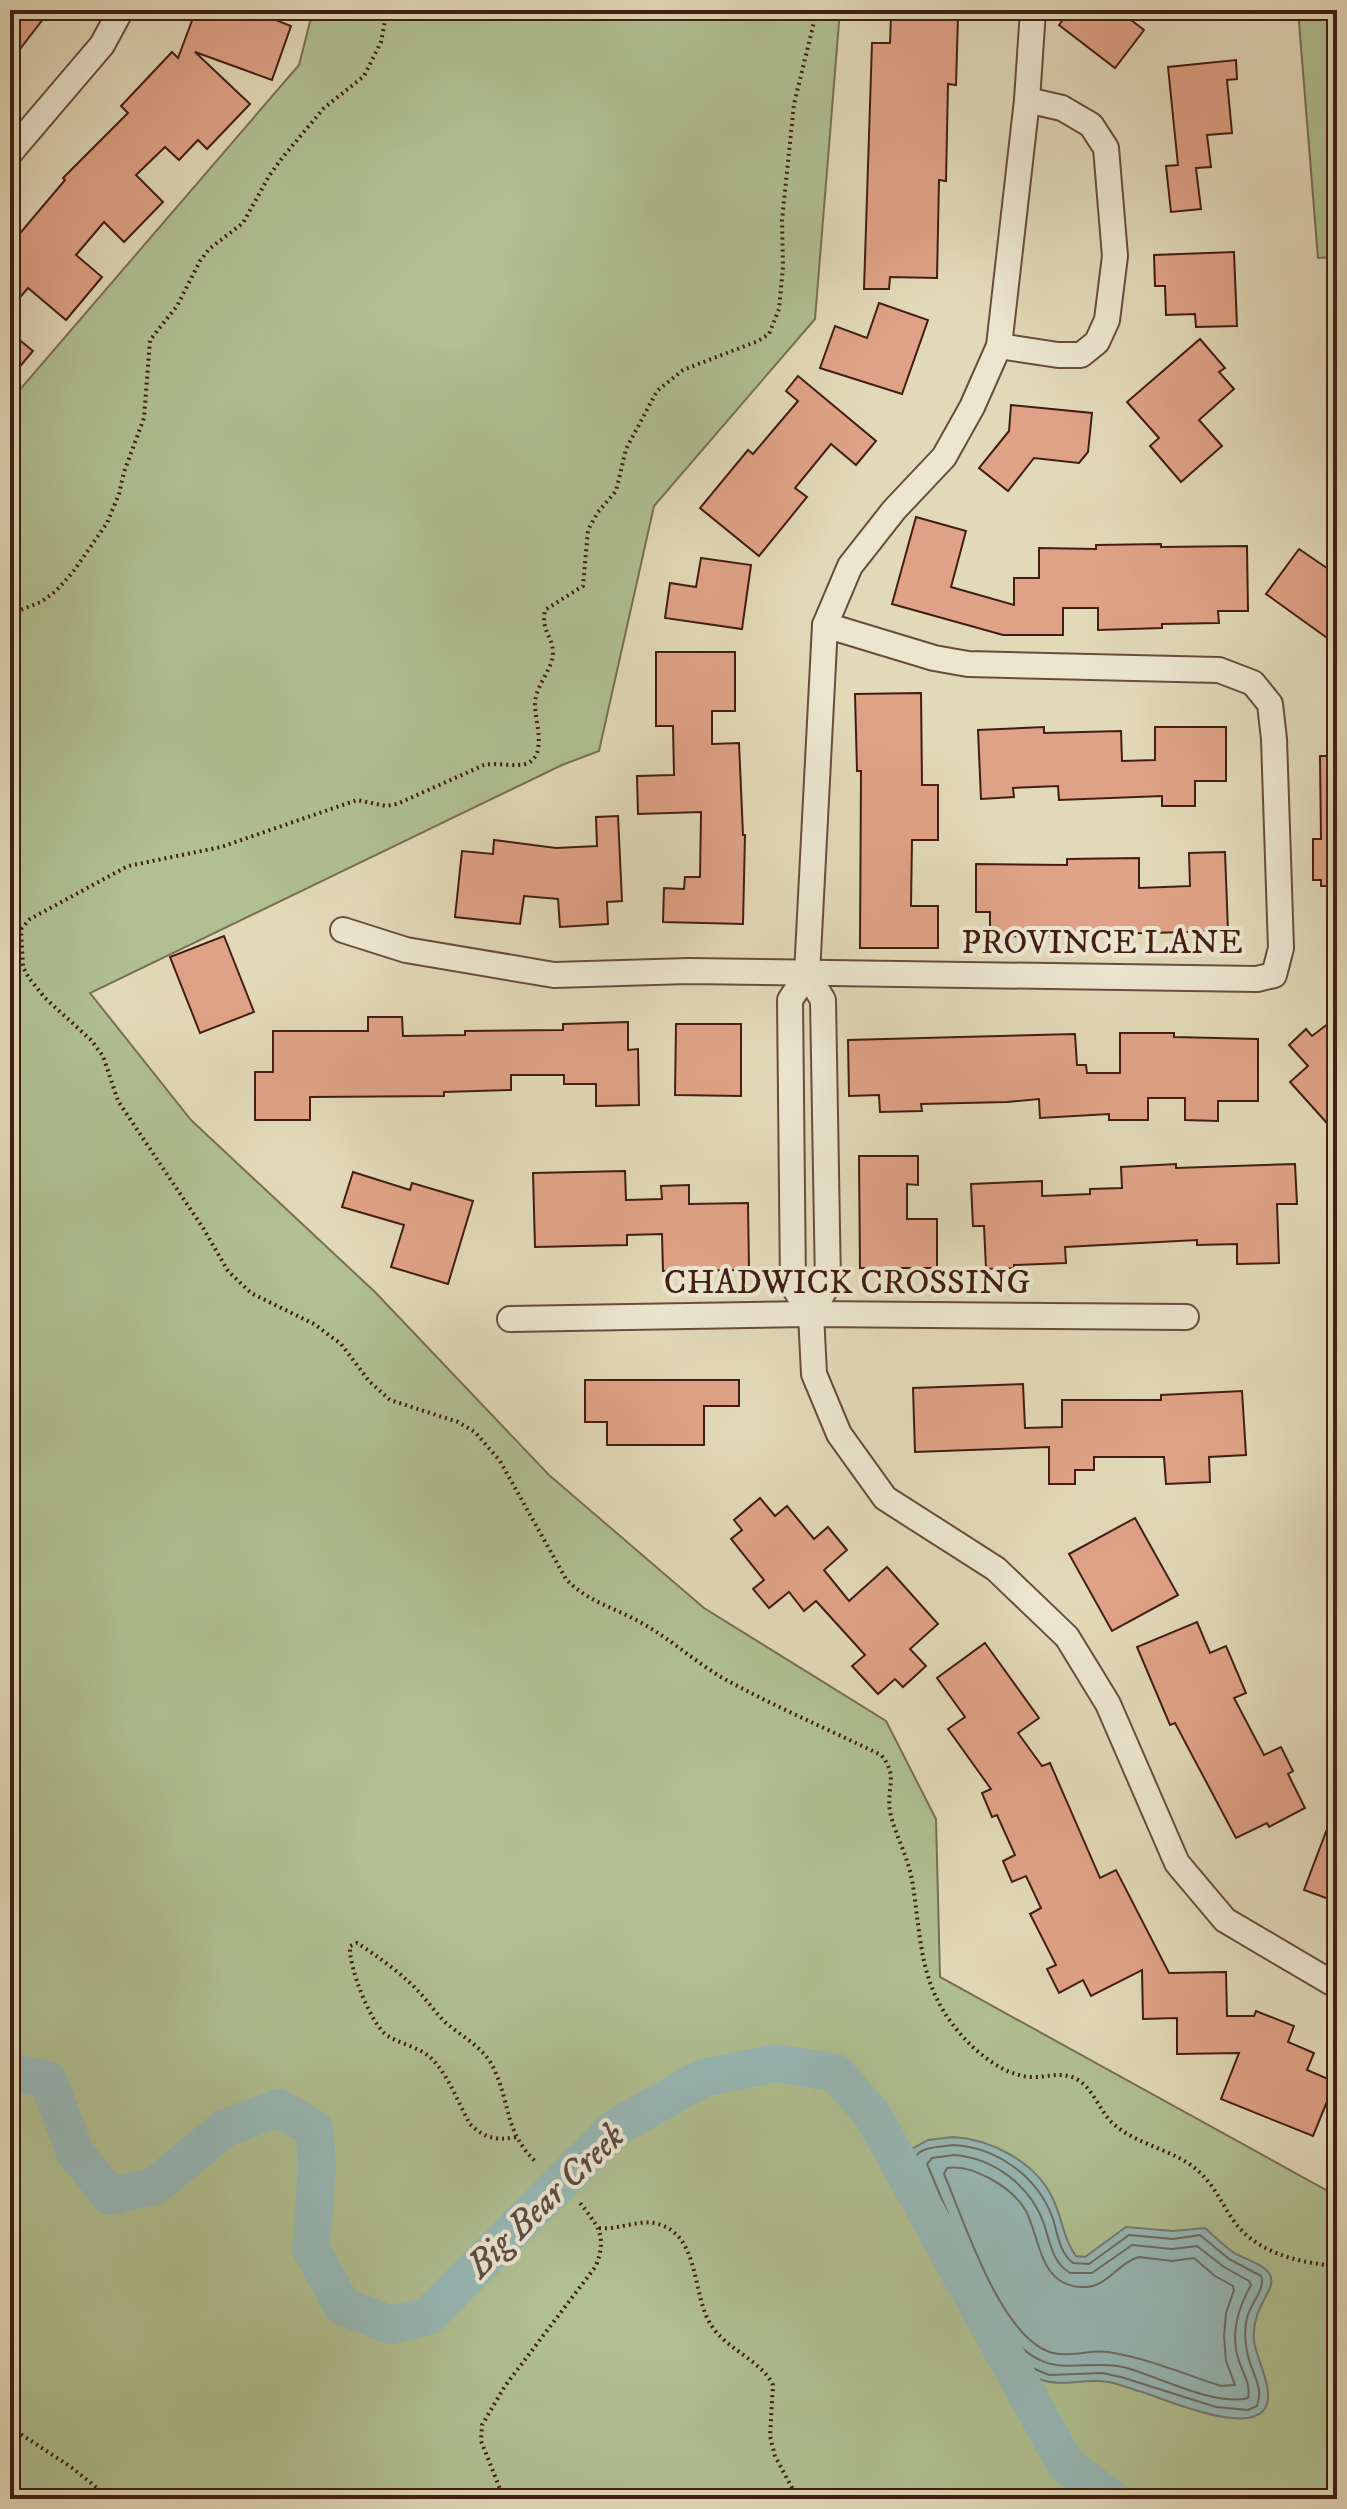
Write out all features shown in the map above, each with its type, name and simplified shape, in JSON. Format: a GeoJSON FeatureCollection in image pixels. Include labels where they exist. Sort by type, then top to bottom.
{"type":"FeatureCollection","features":[{"type":"Feature","properties":{"kind":"street"},"geometry":{"type":"LineString","coordinates":[[10,153],[102,45],[121,10]]}},
{"type":"Feature","properties":{"kind":"street"},"geometry":{"type":"LineString","coordinates":[[1033,10],[1027,100],[999,346],[972,407],[944,457],[894,510],[850,566],[825,625],[807,974],[790,1000],[793,1286],[811,1314],[814,1374],[839,1434],[885,1498],[996,1569],[1067,1637],[1108,1704],[1177,1863],[1225,1920],[1337,1986]]}},
{"type":"Feature","properties":{"kind":"street"},"geometry":{"type":"LineString","coordinates":[[999,346],[1058,355],[1081,355],[1097,342],[1107,320],[1115,256],[1106,148],[1091,125],[1062,108],[1027,100]]}},
{"type":"Feature","properties":{"kind":"street","name":"PROVINCE LANE"},"geometry":{"type":"LineString","coordinates":[[343,930],[406,950],[554,975],[688,971],[1257,979],[1274,975],[1281,948],[1274,739],[1270,704],[1253,683],[1219,670],[968,664],[934,658],[825,625]]}},
{"type":"Feature","properties":{"kind":"street"},"geometry":{"type":"LineString","coordinates":[[807,974],[823,1000],[828,1284],[811,1314]]}},
{"type":"Feature","properties":{"kind":"street"},"geometry":{"type":"LineString","coordinates":[[791,1143],[826,1141]]}},
{"type":"Feature","properties":{"kind":"street","name":"CHADWICK CROSSING"},"geometry":{"type":"LineString","coordinates":[[510,1319],[811,1314],[1186,1317]]}},
{"type":"Feature","properties":{"kind":"path"},"geometry":{"type":"LineString","coordinates":[[10,614],[41,602],[56,591],[107,523],[140,432],[150,340],[177,306],[209,249],[243,223],[263,185],[282,158],[324,108],[364,76],[381,42],[387,10]]}},
{"type":"Feature","properties":{"kind":"path"},"geometry":{"type":"LineString","coordinates":[[21,929],[30,919],[128,866],[221,847],[357,800],[386,806],[397,804],[484,765],[496,762],[530,763],[536,756],[538,737],[535,696],[553,655],[551,642],[544,630],[545,610],[583,586],[588,530],[616,491],[626,449],[657,391],[683,370],[769,334],[779,309],[783,267],[782,220],[794,104],[817,10]]}},
{"type":"Feature","properties":{"kind":"path"},"geometry":{"type":"LineString","coordinates":[[10,913],[21,929],[23,967],[29,978],[103,1056],[118,1101],[228,1271],[251,1293],[314,1324],[341,1344],[369,1381],[390,1400],[458,1422],[475,1432],[500,1461],[566,1579],[575,1588],[638,1621],[732,1682],[881,1755],[889,1764],[893,1777],[890,1812],[911,1875],[929,1978],[947,2016],[968,2042],[1012,2073],[1031,2077],[1055,2074],[1076,2079],[1084,2084],[1118,2128],[1194,2166],[1216,2190],[1232,2219],[1248,2237],[1285,2255],[1337,2266]]}},
{"type":"Feature","properties":{"kind":"path"},"geometry":{"type":"LineString","coordinates":[[516,2137],[494,2139],[477,2132],[433,2060],[384,2034],[359,1984],[349,1955],[350,1946],[357,1943],[364,1947],[410,1983],[446,2023],[483,2053],[493,2066],[505,2100],[508,2121],[516,2137],[537,2163]]}},
{"type":"Feature","properties":{"kind":"path"},"geometry":{"type":"LineString","coordinates":[[504,2499],[481,2441],[482,2425],[505,2386],[596,2266],[602,2242],[599,2228],[578,2200]]}},
{"type":"Feature","properties":{"kind":"path"},"geometry":{"type":"LineString","coordinates":[[599,2228],[653,2222],[679,2236],[686,2248],[710,2323],[732,2349],[761,2369],[773,2385],[770,2436],[775,2456],[798,2499]]}},
{"type":"Feature","properties":{"kind":"path"},"geometry":{"type":"LineString","coordinates":[[10,2430],[71,2467],[111,2499]]}},
{"type":"Feature","properties":{"kind":"green space"},"geometry":{"type":"Polygon","coordinates":[[[313,10],[840,10],[815,319],[654,506],[599,751],[562,765],[90,993],[191,1120],[375,1292],[549,1475],[704,1608],[886,1721],[936,1819],[940,1977],[1337,2196],[1337,2499],[10,2499],[10,401],[299,65],[313,10]]]}},
{"type":"Feature","properties":{"kind":"green space"},"geometry":{"type":"Polygon","coordinates":[[[1298,10],[1337,10],[1337,257],[1318,258],[1298,10]]]}},
{"type":"Feature","properties":{"kind":"water"},"geometry":{"type":"Polygon","coordinates":[[[953,2137],[997,2148],[1035,2173],[1052,2197],[1076,2256],[1085,2257],[1126,2227],[1173,2231],[1205,2228],[1233,2252],[1266,2270],[1272,2279],[1271,2284],[1254,2327],[1254,2341],[1268,2396],[1263,2411],[1253,2417],[1222,2417],[1111,2383],[1048,2382],[1012,2364],[971,2315],[903,2154],[928,2140],[953,2137]]]}},
{"type":"Feature","properties":{"kind":"building"},"geometry":{"type":"Polygon","coordinates":[[[10,10],[50,10],[10,62],[10,10]]]}},
{"type":"Feature","properties":{"kind":"building"},"geometry":{"type":"Polygon","coordinates":[[[196,10],[282,10],[278,21],[291,26],[272,80],[195,52],[250,104],[207,149],[198,140],[179,160],[165,147],[136,175],[163,202],[124,242],[104,222],[76,255],[102,277],[66,320],[28,288],[10,309],[10,245],[65,180],[63,178],[128,113],[121,106],[172,52],[178,58],[196,10]]]}},
{"type":"Feature","properties":{"kind":"building"},"geometry":{"type":"Polygon","coordinates":[[[1070,10],[1118,10],[1144,30],[1115,68],[1059,25],[1070,10]]]}},
{"type":"Feature","properties":{"kind":"building"},"geometry":{"type":"Polygon","coordinates":[[[891,14],[958,16],[956,85],[948,84],[946,181],[939,180],[937,278],[890,277],[889,289],[864,289],[872,43],[890,43],[891,14]]]}},
{"type":"Feature","properties":{"kind":"building"},"geometry":{"type":"Polygon","coordinates":[[[1236,60],[1237,79],[1227,80],[1232,133],[1207,135],[1211,167],[1196,168],[1201,209],[1171,212],[1166,166],[1178,165],[1168,67],[1236,60]]]}},
{"type":"Feature","properties":{"kind":"building"},"geometry":{"type":"Polygon","coordinates":[[[1234,252],[1237,326],[1196,327],[1195,314],[1166,315],[1165,286],[1155,286],[1154,255],[1234,252]]]}},
{"type":"Feature","properties":{"kind":"building"},"geometry":{"type":"Polygon","coordinates":[[[879,303],[928,320],[902,394],[820,368],[835,326],[867,338],[879,303]]]}},
{"type":"Feature","properties":{"kind":"building"},"geometry":{"type":"Polygon","coordinates":[[[10,332],[33,351],[10,378],[10,332]]]}},
{"type":"Feature","properties":{"kind":"building"},"geometry":{"type":"Polygon","coordinates":[[[1200,339],[1225,368],[1219,372],[1234,389],[1199,420],[1222,446],[1181,482],[1150,446],[1159,438],[1127,402],[1200,339]]]}},
{"type":"Feature","properties":{"kind":"building"},"geometry":{"type":"Polygon","coordinates":[[[798,376],[876,441],[856,465],[831,444],[795,488],[807,497],[759,556],[700,508],[748,450],[753,454],[798,401],[786,391],[798,376]]]}},
{"type":"Feature","properties":{"kind":"building"},"geometry":{"type":"Polygon","coordinates":[[[1011,405],[1092,413],[1088,452],[1079,463],[1034,458],[1008,491],[979,468],[1009,431],[1011,405]]]}},
{"type":"Feature","properties":{"kind":"building"},"geometry":{"type":"Polygon","coordinates":[[[916,517],[966,531],[951,587],[1014,605],[1014,578],[1039,578],[1039,548],[1096,549],[1096,545],[1161,544],[1161,547],[1247,546],[1248,611],[1218,611],[1219,623],[1098,630],[1098,608],[1063,608],[1063,635],[1003,635],[892,604],[916,517]]]}},
{"type":"Feature","properties":{"kind":"building"},"geometry":{"type":"Polygon","coordinates":[[[1299,549],[1337,575],[1337,645],[1266,594],[1299,549]]]}},
{"type":"Feature","properties":{"kind":"building"},"geometry":{"type":"Polygon","coordinates":[[[701,558],[751,565],[742,629],[665,618],[670,583],[696,587],[701,558]]]}},
{"type":"Feature","properties":{"kind":"building"},"geometry":{"type":"Polygon","coordinates":[[[656,652],[735,652],[735,711],[712,711],[712,744],[739,743],[745,835],[743,924],[663,922],[664,888],[684,889],[685,877],[700,877],[701,812],[638,814],[637,776],[674,775],[673,726],[656,726],[656,652]]]}},
{"type":"Feature","properties":{"kind":"building"},"geometry":{"type":"Polygon","coordinates":[[[921,693],[922,785],[938,785],[938,840],[912,840],[911,906],[938,906],[938,948],[860,948],[861,771],[857,771],[855,694],[921,693]]]}},
{"type":"Feature","properties":{"kind":"building"},"geometry":{"type":"Polygon","coordinates":[[[1044,727],[1044,733],[1121,731],[1122,761],[1155,760],[1155,727],[1226,727],[1226,781],[1195,781],[1195,806],[1162,806],[1162,796],[1059,800],[1058,786],[1013,788],[1014,797],[981,799],[978,730],[1044,727]]]}},
{"type":"Feature","properties":{"kind":"building"},"geometry":{"type":"Polygon","coordinates":[[[1320,756],[1337,756],[1337,886],[1321,886],[1321,880],[1313,880],[1313,839],[1321,839],[1320,756]]]}},
{"type":"Feature","properties":{"kind":"building"},"geometry":{"type":"Polygon","coordinates":[[[618,816],[622,901],[607,902],[608,924],[560,927],[558,899],[524,896],[520,924],[455,917],[462,851],[493,854],[494,840],[556,848],[597,846],[596,817],[618,816]]]}},
{"type":"Feature","properties":{"kind":"building"},"geometry":{"type":"Polygon","coordinates":[[[1225,852],[1228,931],[990,937],[990,912],[976,912],[976,864],[1067,865],[1067,859],[1139,858],[1139,888],[1190,886],[1189,853],[1225,852]]]}},
{"type":"Feature","properties":{"kind":"building"},"geometry":{"type":"Polygon","coordinates":[[[224,936],[254,1012],[200,1033],[170,957],[224,936]]]}},
{"type":"Feature","properties":{"kind":"building"},"geometry":{"type":"Polygon","coordinates":[[[368,1017],[402,1017],[403,1036],[465,1035],[465,1031],[563,1030],[563,1024],[628,1022],[628,1050],[638,1049],[639,1105],[596,1106],[596,1084],[564,1084],[564,1075],[511,1075],[511,1090],[444,1092],[444,1096],[310,1097],[310,1120],[255,1120],[255,1072],[273,1072],[273,1031],[368,1031],[368,1017]]]}},
{"type":"Feature","properties":{"kind":"building"},"geometry":{"type":"Polygon","coordinates":[[[1337,1017],[1337,1112],[1326,1122],[1290,1082],[1308,1066],[1289,1045],[1306,1029],[1312,1036],[1337,1017]]]}},
{"type":"Feature","properties":{"kind":"building"},"geometry":{"type":"Polygon","coordinates":[[[676,1024],[741,1024],[741,1096],[675,1095],[676,1024]]]}},
{"type":"Feature","properties":{"kind":"building"},"geometry":{"type":"Polygon","coordinates":[[[1120,1033],[1258,1039],[1258,1101],[1218,1101],[1218,1121],[1185,1120],[1185,1098],[1148,1098],[1148,1120],[1109,1120],[1109,1114],[1040,1118],[1039,1099],[921,1104],[922,1111],[880,1112],[879,1095],[849,1096],[848,1040],[1075,1034],[1077,1065],[1086,1065],[1087,1073],[1120,1073],[1120,1033]]]}},
{"type":"Feature","properties":{"kind":"building"},"geometry":{"type":"Polygon","coordinates":[[[859,1156],[918,1156],[918,1185],[907,1184],[907,1219],[937,1219],[937,1268],[860,1268],[859,1156]]]}},
{"type":"Feature","properties":{"kind":"building"},"geometry":{"type":"Polygon","coordinates":[[[1176,1164],[1176,1168],[1295,1164],[1297,1204],[1277,1204],[1279,1263],[1237,1264],[1237,1244],[1197,1245],[1197,1240],[1065,1247],[1066,1263],[986,1269],[984,1226],[973,1226],[971,1184],[1042,1181],[1042,1196],[1090,1194],[1090,1189],[1122,1188],[1121,1167],[1176,1164]]]}},
{"type":"Feature","properties":{"kind":"building"},"geometry":{"type":"Polygon","coordinates":[[[625,1171],[626,1200],[662,1199],[661,1186],[689,1185],[689,1204],[748,1203],[749,1270],[663,1271],[662,1234],[627,1235],[627,1245],[535,1247],[533,1173],[625,1171]]]}},
{"type":"Feature","properties":{"kind":"building"},"geometry":{"type":"Polygon","coordinates":[[[353,1172],[410,1190],[412,1183],[473,1201],[448,1284],[391,1267],[404,1225],[342,1207],[353,1172]]]}},
{"type":"Feature","properties":{"kind":"building"},"geometry":{"type":"Polygon","coordinates":[[[585,1380],[739,1380],[739,1406],[704,1406],[704,1445],[607,1445],[607,1422],[585,1422],[585,1380]]]}},
{"type":"Feature","properties":{"kind":"building"},"geometry":{"type":"Polygon","coordinates":[[[1023,1384],[1025,1428],[1062,1427],[1062,1400],[1161,1400],[1161,1395],[1242,1391],[1246,1455],[1209,1457],[1210,1482],[1166,1484],[1164,1457],[1094,1457],[1094,1470],[1075,1470],[1075,1484],[1049,1484],[1049,1447],[915,1452],[913,1388],[1023,1384]]]}},
{"type":"Feature","properties":{"kind":"building"},"geometry":{"type":"Polygon","coordinates":[[[760,1498],[775,1516],[787,1506],[814,1539],[828,1527],[847,1550],[824,1570],[849,1601],[887,1567],[938,1624],[910,1649],[926,1666],[903,1687],[895,1679],[878,1694],[852,1666],[865,1655],[816,1601],[804,1611],[789,1592],[769,1608],[753,1589],[764,1580],[731,1539],[742,1530],[734,1520],[760,1498]]]}},
{"type":"Feature","properties":{"kind":"building"},"geometry":{"type":"Polygon","coordinates":[[[1135,1518],[1178,1595],[1112,1631],[1069,1554],[1135,1518]]]}},
{"type":"Feature","properties":{"kind":"building"},"geometry":{"type":"Polygon","coordinates":[[[1197,1622],[1210,1653],[1226,1646],[1246,1693],[1234,1698],[1264,1755],[1281,1747],[1293,1771],[1288,1774],[1305,1808],[1269,1827],[1267,1823],[1236,1838],[1175,1723],[1170,1725],[1137,1647],[1197,1622]]]}},
{"type":"Feature","properties":{"kind":"building"},"geometry":{"type":"Polygon","coordinates":[[[985,1643],[1039,1718],[1018,1733],[1042,1766],[1050,1763],[1100,1878],[1116,1870],[1169,1973],[1226,1972],[1227,2016],[1254,2016],[1256,2011],[1294,2026],[1288,2042],[1314,2053],[1307,2070],[1335,2082],[1313,2136],[1221,2099],[1239,2053],[1177,2054],[1177,2018],[1143,2019],[1142,1970],[1091,1996],[1083,1980],[1059,1993],[1047,1969],[1056,1965],[1030,1914],[1041,1908],[1026,1876],[1012,1882],[1003,1861],[1015,1855],[997,1815],[992,1817],[982,1793],[991,1789],[948,1729],[965,1717],[937,1678],[985,1643]]]}},
{"type":"Feature","properties":{"kind":"building"},"geometry":{"type":"Polygon","coordinates":[[[1337,1808],[1337,1902],[1304,1890],[1337,1808]]]}},
{"type":"Feature","properties":{"kind":"waterway","name":"Big Bear Creek"},"geometry":{"type":"LineString","coordinates":[[10,2072],[48,2080],[75,2152],[110,2196],[155,2186],[225,2128],[279,2108],[314,2129],[317,2165],[311,2249],[342,2306],[391,2325],[428,2316],[615,2128],[703,2078],[776,2063],[836,2073],[872,2114],[1066,2465],[1112,2499]]}}]}
